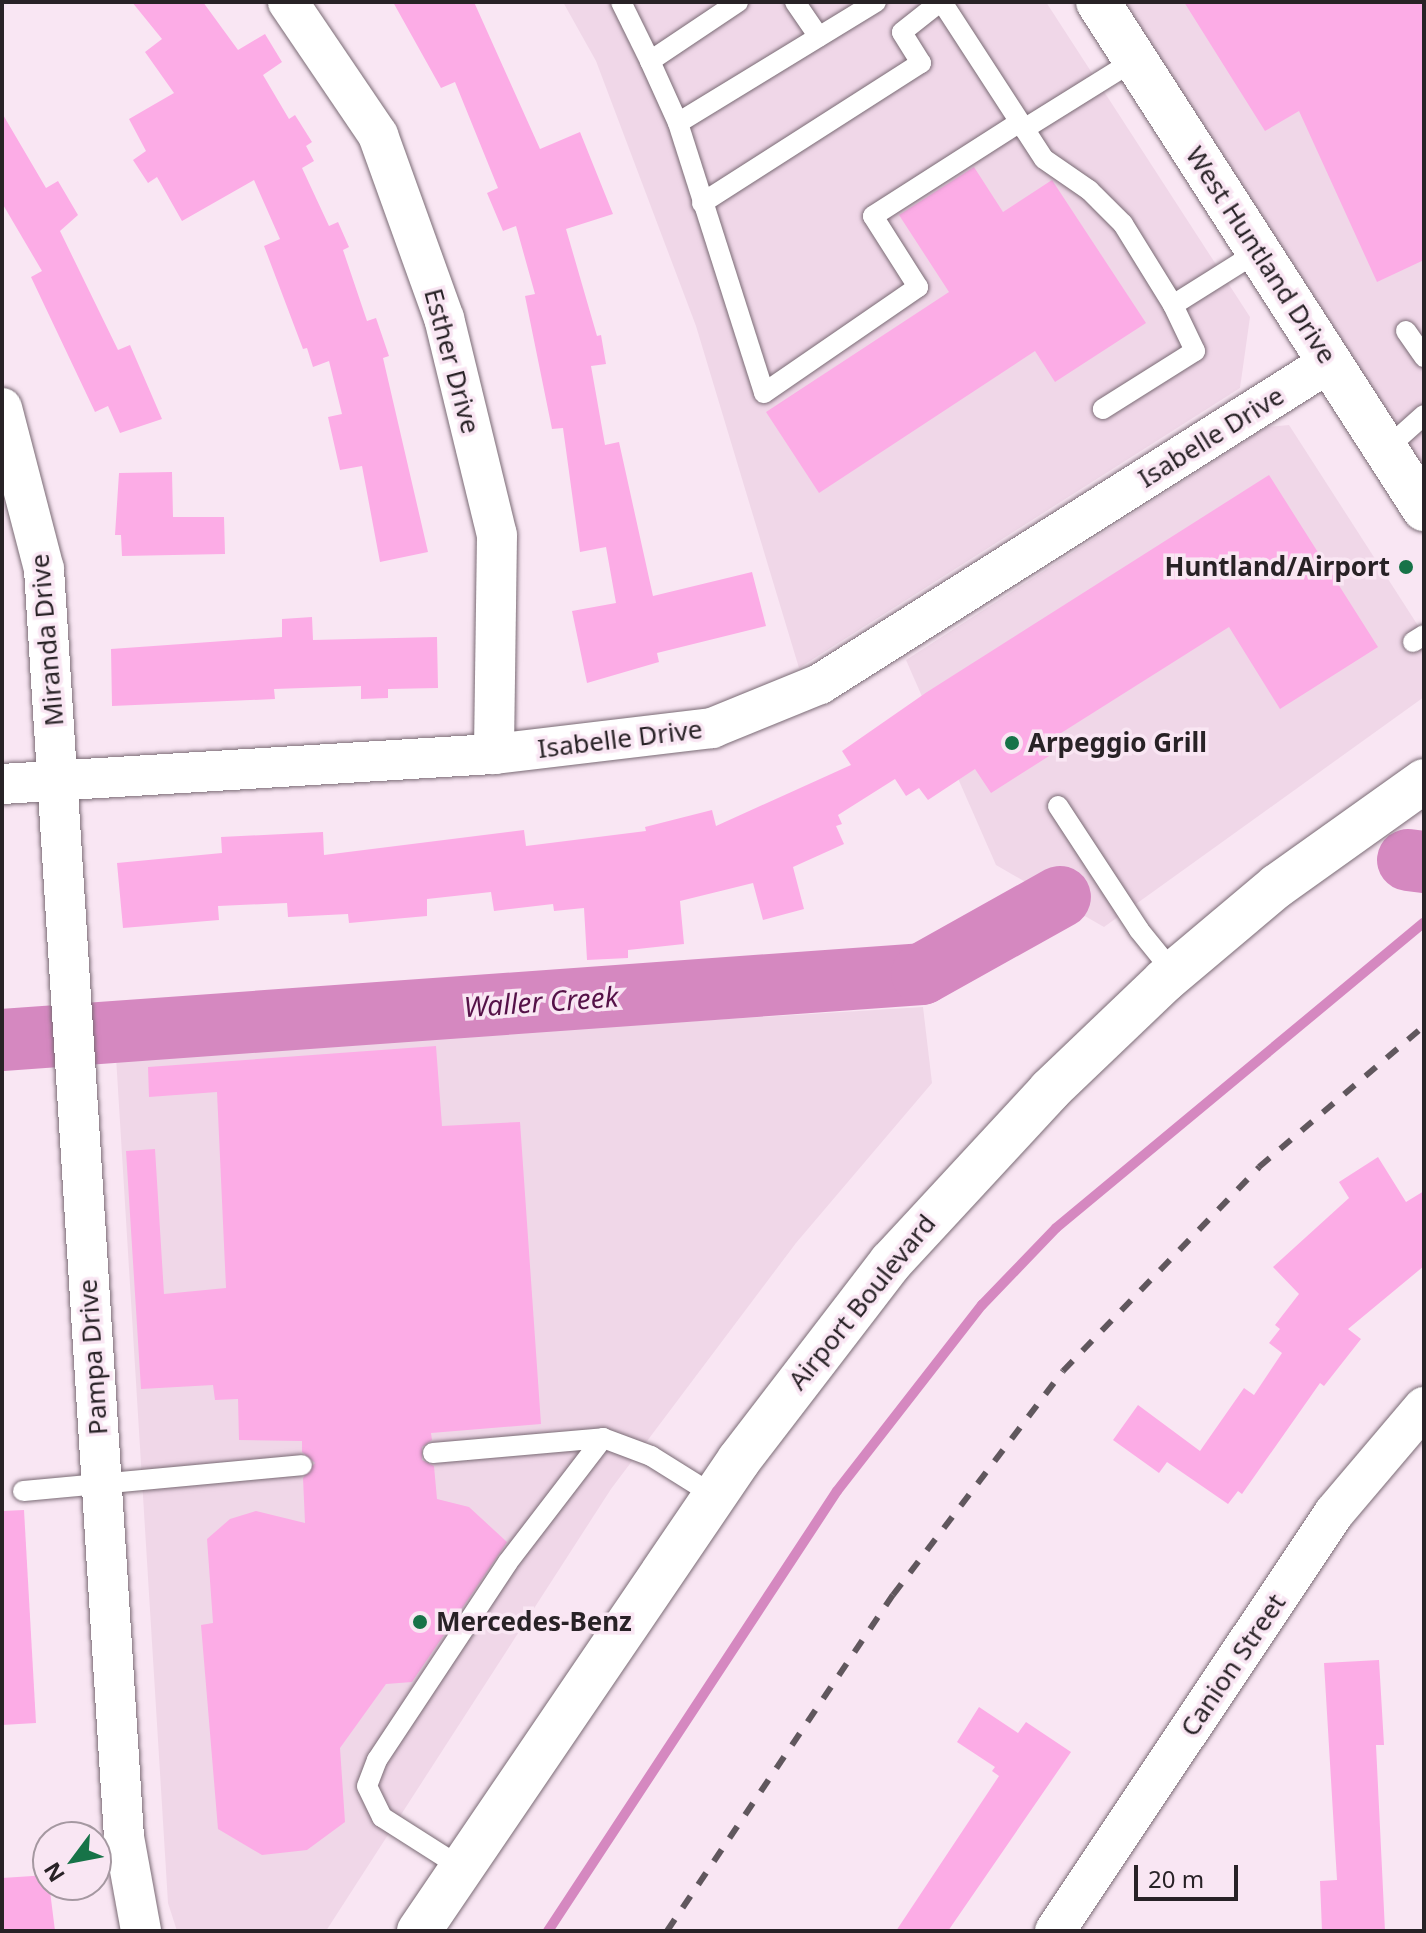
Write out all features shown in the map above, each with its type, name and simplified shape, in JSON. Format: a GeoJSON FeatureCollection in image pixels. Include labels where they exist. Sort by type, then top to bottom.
{"type":"FeatureCollection","features":[{"type":"Feature","properties":{"kind":"main road","name":"West Huntland Drive"},"geometry":{"type":"LineString","coordinates":[[1098,2],[1424,509]]}},
{"type":"Feature","properties":{"kind":"main road","name":"Airport Boulevard"},"geometry":{"type":"LineString","coordinates":[[419,1931],[715,1496],[823,1347],[910,1240],[1050,1090],[1174,973],[1277,886],[1424,781]]}},
{"type":"Feature","properties":{"kind":"street","name":"Esther Drive"},"geometry":{"type":"LineString","coordinates":[[288,2],[378,135],[444,318],[497,535],[494,754]]}},
{"type":"Feature","properties":{"kind":"street","name":"Isabelle Drive"},"geometry":{"type":"LineString","coordinates":[[2,784],[494,754],[712,728],[806,691],[1330,362]]}},
{"type":"Feature","properties":{"kind":"street","name":"Miranda Drive"},"geometry":{"type":"LineString","coordinates":[[2,408],[44,569],[60,782]]}},
{"type":"Feature","properties":{"kind":"street","name":"Pampa Drive"},"geometry":{"type":"LineString","coordinates":[[60,782],[124,1837],[141,1931]]}},
{"type":"Feature","properties":{"kind":"street","name":"Canion Street"},"geometry":{"type":"LineString","coordinates":[[1055,1931],[1334,1513],[1424,1407]]}},
{"type":"Feature","properties":{"kind":"lane"},"geometry":{"type":"LineString","coordinates":[[621,2],[678,123],[764,393],[918,287],[873,216],[1135,60]]}},
{"type":"Feature","properties":{"kind":"lane"},"geometry":{"type":"LineString","coordinates":[[650,61],[738,2]]}},
{"type":"Feature","properties":{"kind":"lane"},"geometry":{"type":"LineString","coordinates":[[795,2],[819,37]]}},
{"type":"Feature","properties":{"kind":"lane"},"geometry":{"type":"LineString","coordinates":[[678,123],[876,2]]}},
{"type":"Feature","properties":{"kind":"lane"},"geometry":{"type":"LineString","coordinates":[[702,203],[921,63],[902,32],[941,2],[1044,159],[1089,190],[1123,224],[1173,305],[1195,351],[1103,409]]}},
{"type":"Feature","properties":{"kind":"lane"},"geometry":{"type":"LineString","coordinates":[[1173,305],[1259,251]]}},
{"type":"Feature","properties":{"kind":"lane"},"geometry":{"type":"LineString","coordinates":[[1406,331],[1424,357]]}},
{"type":"Feature","properties":{"kind":"lane"},"geometry":{"type":"LineString","coordinates":[[1386,449],[1424,415]]}},
{"type":"Feature","properties":{"kind":"lane"},"geometry":{"type":"LineString","coordinates":[[1058,806],[1139,930],[1174,973]]}},
{"type":"Feature","properties":{"kind":"lane"},"geometry":{"type":"LineString","coordinates":[[433,1453],[603,1438],[651,1456],[715,1496]]}},
{"type":"Feature","properties":{"kind":"lane"},"geometry":{"type":"LineString","coordinates":[[462,1868],[382,1817],[367,1786],[377,1760],[508,1562],[603,1438]]}},
{"type":"Feature","properties":{"kind":"lane"},"geometry":{"type":"LineString","coordinates":[[23,1491],[101,1487],[302,1465]]}},
{"type":"Feature","properties":{"kind":"shaded area"},"geometry":{"type":"Polygon","coordinates":[[[563,2],[1046,2],[1250,317],[1240,388],[799,668],[696,326],[596,61],[563,2]]]}},
{"type":"Feature","properties":{"kind":"shaded area"},"geometry":{"type":"Polygon","coordinates":[[[1098,2],[1424,2],[1424,509],[1098,2]]]}},
{"type":"Feature","properties":{"kind":"shaded area"},"geometry":{"type":"Polygon","coordinates":[[[1289,425],[1424,635],[1424,697],[1104,927],[996,865],[906,660],[1267,427],[1289,425]]]}},
{"type":"Feature","properties":{"kind":"shaded area"},"geometry":{"type":"Polygon","coordinates":[[[923,1007],[932,1083],[796,1243],[611,1489],[326,1931],[177,1931],[168,1903],[116,1057],[923,1007]]]}},
{"type":"Feature","properties":{"kind":"building"},"geometry":{"type":"Polygon","coordinates":[[[132,2],[203,2],[238,50],[265,34],[282,62],[263,75],[289,119],[295,115],[312,142],[306,146],[314,161],[302,168],[329,226],[338,222],[349,247],[343,250],[367,321],[376,318],[389,356],[383,358],[428,552],[380,562],[362,466],[340,470],[328,417],[342,414],[329,361],[313,367],[307,348],[303,349],[264,246],[280,239],[254,180],[182,221],[157,177],[148,183],[133,160],[146,151],[129,119],[174,93],[145,52],[162,39],[132,2]]]}},
{"type":"Feature","properties":{"kind":"building"},"geometry":{"type":"Polygon","coordinates":[[[393,2],[474,2],[540,149],[580,132],[613,214],[566,229],[597,336],[601,335],[606,364],[591,366],[605,445],[619,442],[653,596],[752,572],[766,626],[657,653],[659,662],[587,683],[572,611],[616,603],[606,547],[580,552],[563,428],[552,429],[525,296],[535,294],[516,226],[503,231],[487,193],[498,188],[455,82],[441,88],[393,2]]]}},
{"type":"Feature","properties":{"kind":"building"},"geometry":{"type":"Polygon","coordinates":[[[1184,2],[1424,2],[1424,260],[1377,282],[1299,111],[1265,131],[1184,2]]]}},
{"type":"Feature","properties":{"kind":"building"},"geometry":{"type":"Polygon","coordinates":[[[2,113],[46,188],[58,181],[78,215],[60,231],[118,350],[130,345],[162,419],[120,433],[108,406],[95,412],[31,277],[42,271],[2,203],[2,113]]]}},
{"type":"Feature","properties":{"kind":"building"},"geometry":{"type":"Polygon","coordinates":[[[974,167],[1003,212],[1052,180],[1146,323],[1055,382],[1035,351],[819,493],[766,412],[949,292],[899,215],[974,167]]]}},
{"type":"Feature","properties":{"kind":"building"},"geometry":{"type":"Polygon","coordinates":[[[172,472],[173,517],[224,517],[225,554],[122,556],[121,535],[115,535],[119,473],[172,472]]]}},
{"type":"Feature","properties":{"kind":"building"},"geometry":{"type":"Polygon","coordinates":[[[1269,475],[1378,647],[1280,709],[1229,627],[1050,740],[1057,751],[991,793],[975,769],[928,800],[919,788],[906,796],[895,779],[838,815],[842,824],[836,826],[844,844],[793,867],[804,909],[763,920],[753,883],[680,901],[684,944],[628,950],[628,958],[587,960],[584,908],[554,911],[553,904],[494,911],[491,892],[427,899],[427,916],[349,923],[348,914],[288,917],[287,903],[218,906],[219,920],[123,928],[117,863],[222,853],[221,837],[323,832],[324,855],[524,830],[526,846],[646,831],[645,827],[712,810],[716,826],[851,765],[842,751],[927,692],[1269,475]]]}},
{"type":"Feature","properties":{"kind":"building"},"geometry":{"type":"Polygon","coordinates":[[[312,617],[313,640],[437,637],[438,688],[388,689],[388,698],[361,699],[361,686],[274,689],[275,699],[112,706],[111,649],[282,637],[282,619],[312,617]]]}},
{"type":"Feature","properties":{"kind":"building"},"geometry":{"type":"Polygon","coordinates":[[[436,1046],[442,1126],[520,1122],[541,1424],[431,1433],[432,1440],[422,1447],[422,1460],[434,1466],[437,1499],[469,1507],[507,1542],[412,1682],[386,1684],[340,1748],[345,1822],[307,1850],[262,1855],[218,1829],[201,1625],[213,1623],[207,1539],[230,1519],[256,1511],[305,1523],[303,1478],[315,1463],[302,1452],[302,1441],[239,1440],[238,1399],[215,1400],[213,1385],[141,1389],[126,1151],[155,1149],[164,1294],[226,1288],[217,1092],[149,1097],[148,1067],[436,1046]]]}},
{"type":"Feature","properties":{"kind":"building"},"geometry":{"type":"Polygon","coordinates":[[[1378,1157],[1406,1202],[1424,1191],[1424,1266],[1348,1329],[1361,1339],[1324,1386],[1320,1383],[1242,1494],[1238,1491],[1228,1504],[1167,1462],[1159,1473],[1113,1440],[1138,1405],[1200,1451],[1244,1388],[1254,1395],[1282,1353],[1269,1343],[1280,1329],[1275,1325],[1299,1294],[1273,1267],[1349,1198],[1339,1182],[1378,1157]]]}},
{"type":"Feature","properties":{"kind":"building"},"geometry":{"type":"Polygon","coordinates":[[[24,1510],[36,1723],[2,1725],[2,1511],[24,1510]]]}},
{"type":"Feature","properties":{"kind":"building"},"geometry":{"type":"Polygon","coordinates":[[[1379,1660],[1384,1745],[1376,1745],[1385,1931],[1322,1931],[1320,1881],[1337,1880],[1324,1663],[1379,1660]]]}},
{"type":"Feature","properties":{"kind":"building"},"geometry":{"type":"Polygon","coordinates":[[[979,1707],[1018,1733],[1026,1722],[1071,1752],[948,1931],[896,1931],[999,1776],[992,1771],[995,1767],[957,1742],[979,1707]]]}},
{"type":"Feature","properties":{"kind":"building"},"geometry":{"type":"Polygon","coordinates":[[[32,1876],[32,1901],[51,1901],[55,1931],[2,1931],[2,1878],[32,1876]]]}},
{"type":"Feature","properties":{"kind":"waterway","name":"Waller Creek"},"geometry":{"type":"LineString","coordinates":[[1408,860],[1424,862]]}},
{"type":"Feature","properties":{"kind":"waterway","name":"Waller Creek"},"geometry":{"type":"LineString","coordinates":[[2,1040],[922,974],[1060,897]]}},
{"type":"Feature","properties":{"kind":"waterway"},"geometry":{"type":"LineString","coordinates":[[548,1931],[837,1491],[982,1305],[1056,1228],[1424,923]]}},
{"type":"Feature","properties":{"kind":"railway"},"geometry":{"type":"LineString","coordinates":[[667,1931],[893,1595],[1063,1371],[1259,1167],[1424,1026]]}},
{"type":"Feature","properties":{"kind":"place","name":"Huntland/Airport"},"geometry":{"type":"Point","coordinates":[1406,567]}},
{"type":"Feature","properties":{"kind":"place","name":"Arpeggio Grill"},"geometry":{"type":"Point","coordinates":[1012,743]}},
{"type":"Feature","properties":{"kind":"place","name":"Mercedes-Benz"},"geometry":{"type":"Point","coordinates":[420,1622]}}]}
